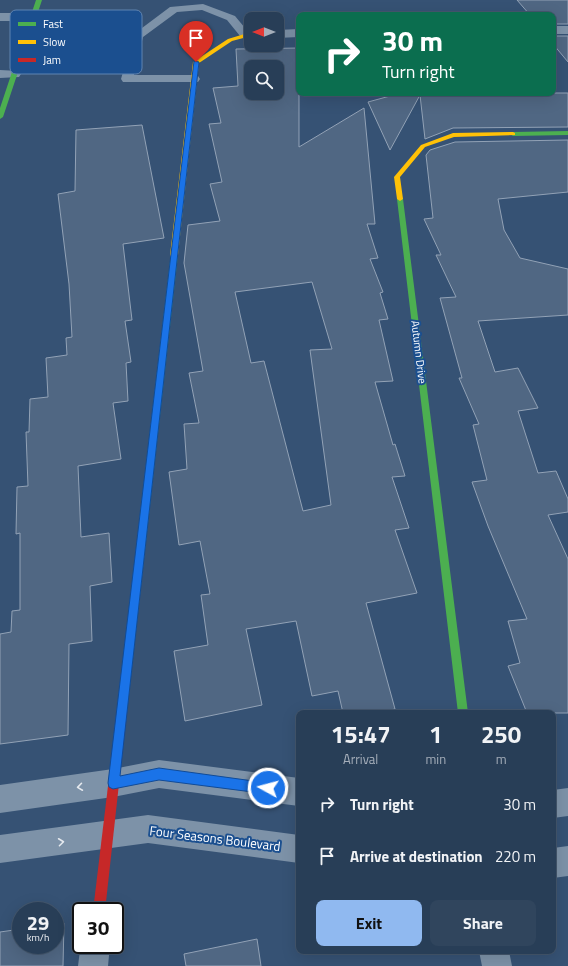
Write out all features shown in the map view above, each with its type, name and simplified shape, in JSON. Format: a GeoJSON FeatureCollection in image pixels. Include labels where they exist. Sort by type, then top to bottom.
{"type":"FeatureCollection","features":[{"type":"Feature","properties":{"kind":"street"},"geometry":{"type":"LineString","coordinates":[[36,10],[39,0]]}},
{"type":"Feature","properties":{"kind":"street"},"geometry":{"type":"LineString","coordinates":[[556,30],[568,30]]}},
{"type":"Feature","properties":{"kind":"street"},"geometry":{"type":"LineString","coordinates":[[284,34],[296,34]]}},
{"type":"Feature","properties":{"kind":"street"},"geometry":{"type":"LineString","coordinates":[[100,902],[196,62],[215,48],[244,36]]}},
{"type":"Feature","properties":{"kind":"street"},"geometry":{"type":"LineString","coordinates":[[0,117],[7,74]]}},
{"type":"Feature","properties":{"kind":"street","name":"Autumn Drive"},"geometry":{"type":"LineString","coordinates":[[463,710],[397,177],[423,146],[453,135],[568,133]]}},
{"type":"Feature","properties":{"kind":"street"},"geometry":{"type":"LineString","coordinates":[[0,799],[113,783],[159,774],[296,792]]}},
{"type":"Feature","properties":{"kind":"street"},"geometry":{"type":"LineString","coordinates":[[556,804],[568,802]]}},
{"type":"Feature","properties":{"kind":"street","name":"Four Seasons Boulevard"},"geometry":{"type":"LineString","coordinates":[[0,849],[107,836],[148,829],[296,849]]}},
{"type":"Feature","properties":{"kind":"street"},"geometry":{"type":"LineString","coordinates":[[556,863],[568,861]]}},
{"type":"Feature","properties":{"kind":"street"},"geometry":{"type":"LineString","coordinates":[[93,966],[94,954]]}},
{"type":"Feature","properties":{"kind":"street"},"geometry":{"type":"LineString","coordinates":[[494,954],[496,966]]}},
{"type":"Feature","properties":{"kind":"lane"},"geometry":{"type":"LineString","coordinates":[[142,33],[174,9],[203,7],[231,18],[244,30]]}},
{"type":"Feature","properties":{"kind":"lane"},"geometry":{"type":"LineString","coordinates":[[128,74],[127,79],[194,79]]}},
{"type":"Feature","properties":{"kind":"building"},"geometry":{"type":"Polygon","coordinates":[[[517,0],[568,0],[568,24],[556,24],[556,12],[527,12],[517,0]]]}},
{"type":"Feature","properties":{"kind":"building"},"geometry":{"type":"Polygon","coordinates":[[[556,36],[568,36],[568,62],[556,48],[556,36]]]}},
{"type":"Feature","properties":{"kind":"building"},"geometry":{"type":"Polygon","coordinates":[[[284,48],[296,48],[296,96],[299,96],[299,147],[364,108],[375,224],[367,224],[378,258],[370,259],[383,292],[380,293],[388,319],[379,320],[393,381],[375,382],[393,445],[395,444],[405,476],[392,477],[409,528],[395,530],[417,593],[366,603],[395,709],[342,710],[338,691],[312,696],[296,621],[246,629],[262,705],[185,721],[174,651],[208,645],[201,595],[210,594],[200,541],[179,545],[169,472],[187,469],[184,424],[199,423],[189,373],[203,371],[184,263],[188,225],[220,221],[210,184],[222,182],[209,124],[221,123],[213,88],[238,86],[236,49],[244,49],[244,52],[284,52],[284,48]],[[312,282],[235,292],[251,363],[264,361],[303,511],[331,505],[310,350],[332,349],[312,282]]]}},
{"type":"Feature","properties":{"kind":"building"},"geometry":{"type":"Polygon","coordinates":[[[556,93],[568,93],[568,127],[453,128],[425,139],[420,96],[556,96],[556,93]]]}},
{"type":"Feature","properties":{"kind":"building"},"geometry":{"type":"Polygon","coordinates":[[[390,96],[419,96],[390,150],[368,102],[390,96]]]}},
{"type":"Feature","properties":{"kind":"building"},"geometry":{"type":"Polygon","coordinates":[[[142,125],[164,238],[123,244],[132,320],[125,321],[131,362],[126,363],[128,401],[113,403],[121,459],[78,466],[81,537],[109,533],[112,582],[90,586],[92,641],[69,644],[68,735],[0,744],[0,634],[11,632],[12,611],[20,610],[20,533],[16,534],[17,487],[28,486],[26,432],[29,432],[30,399],[48,397],[46,358],[67,355],[66,338],[72,337],[69,284],[58,194],[75,191],[76,130],[142,125]]]}},
{"type":"Feature","properties":{"kind":"building"},"geometry":{"type":"Polygon","coordinates":[[[568,140],[568,192],[498,199],[504,230],[520,258],[568,269],[568,315],[478,321],[495,372],[518,368],[538,408],[518,411],[538,473],[556,471],[568,499],[568,512],[548,515],[568,559],[568,713],[556,713],[556,710],[526,710],[508,666],[520,663],[508,621],[527,619],[488,526],[472,482],[487,480],[473,425],[479,424],[459,378],[462,378],[440,298],[456,297],[436,255],[441,255],[424,219],[433,218],[426,155],[430,150],[455,142],[568,140]]]}},
{"type":"Feature","properties":{"kind":"building"},"geometry":{"type":"Polygon","coordinates":[[[12,930],[12,954],[63,954],[63,966],[0,966],[0,932],[12,930]]]}},
{"type":"Feature","properties":{"kind":"building"},"geometry":{"type":"Polygon","coordinates":[[[257,939],[261,966],[186,966],[184,954],[257,939]]]}},
{"type":"Feature","properties":{"kind":"traffic: fast"},"geometry":{"type":"LineString","coordinates":[[36,10],[39,0]]}},
{"type":"Feature","properties":{"kind":"traffic: fast"},"geometry":{"type":"LineString","coordinates":[[0,117],[14,74]]}},
{"type":"Feature","properties":{"kind":"traffic: fast"},"geometry":{"type":"LineString","coordinates":[[513,134],[568,133]]}},
{"type":"Feature","properties":{"kind":"traffic: fast"},"geometry":{"type":"LineString","coordinates":[[400,199],[463,710]]}},
{"type":"Feature","properties":{"kind":"traffic: fast"},"geometry":{"type":"LineString","coordinates":[[122,711],[174,255]]}},
{"type":"Feature","properties":{"kind":"traffic: slow"},"geometry":{"type":"LineString","coordinates":[[174,255],[196,62],[230,40],[244,36]]}},
{"type":"Feature","properties":{"kind":"traffic: slow"},"geometry":{"type":"LineString","coordinates":[[400,199],[397,177],[423,146],[453,135],[513,134]]}},
{"type":"Feature","properties":{"kind":"traffic: jam"},"geometry":{"type":"LineString","coordinates":[[100,902],[122,711]]}},
{"type":"Feature","properties":{"kind":"route"},"geometry":{"type":"LineString","coordinates":[[196,62],[113,783],[159,774],[268,788]]}}]}
